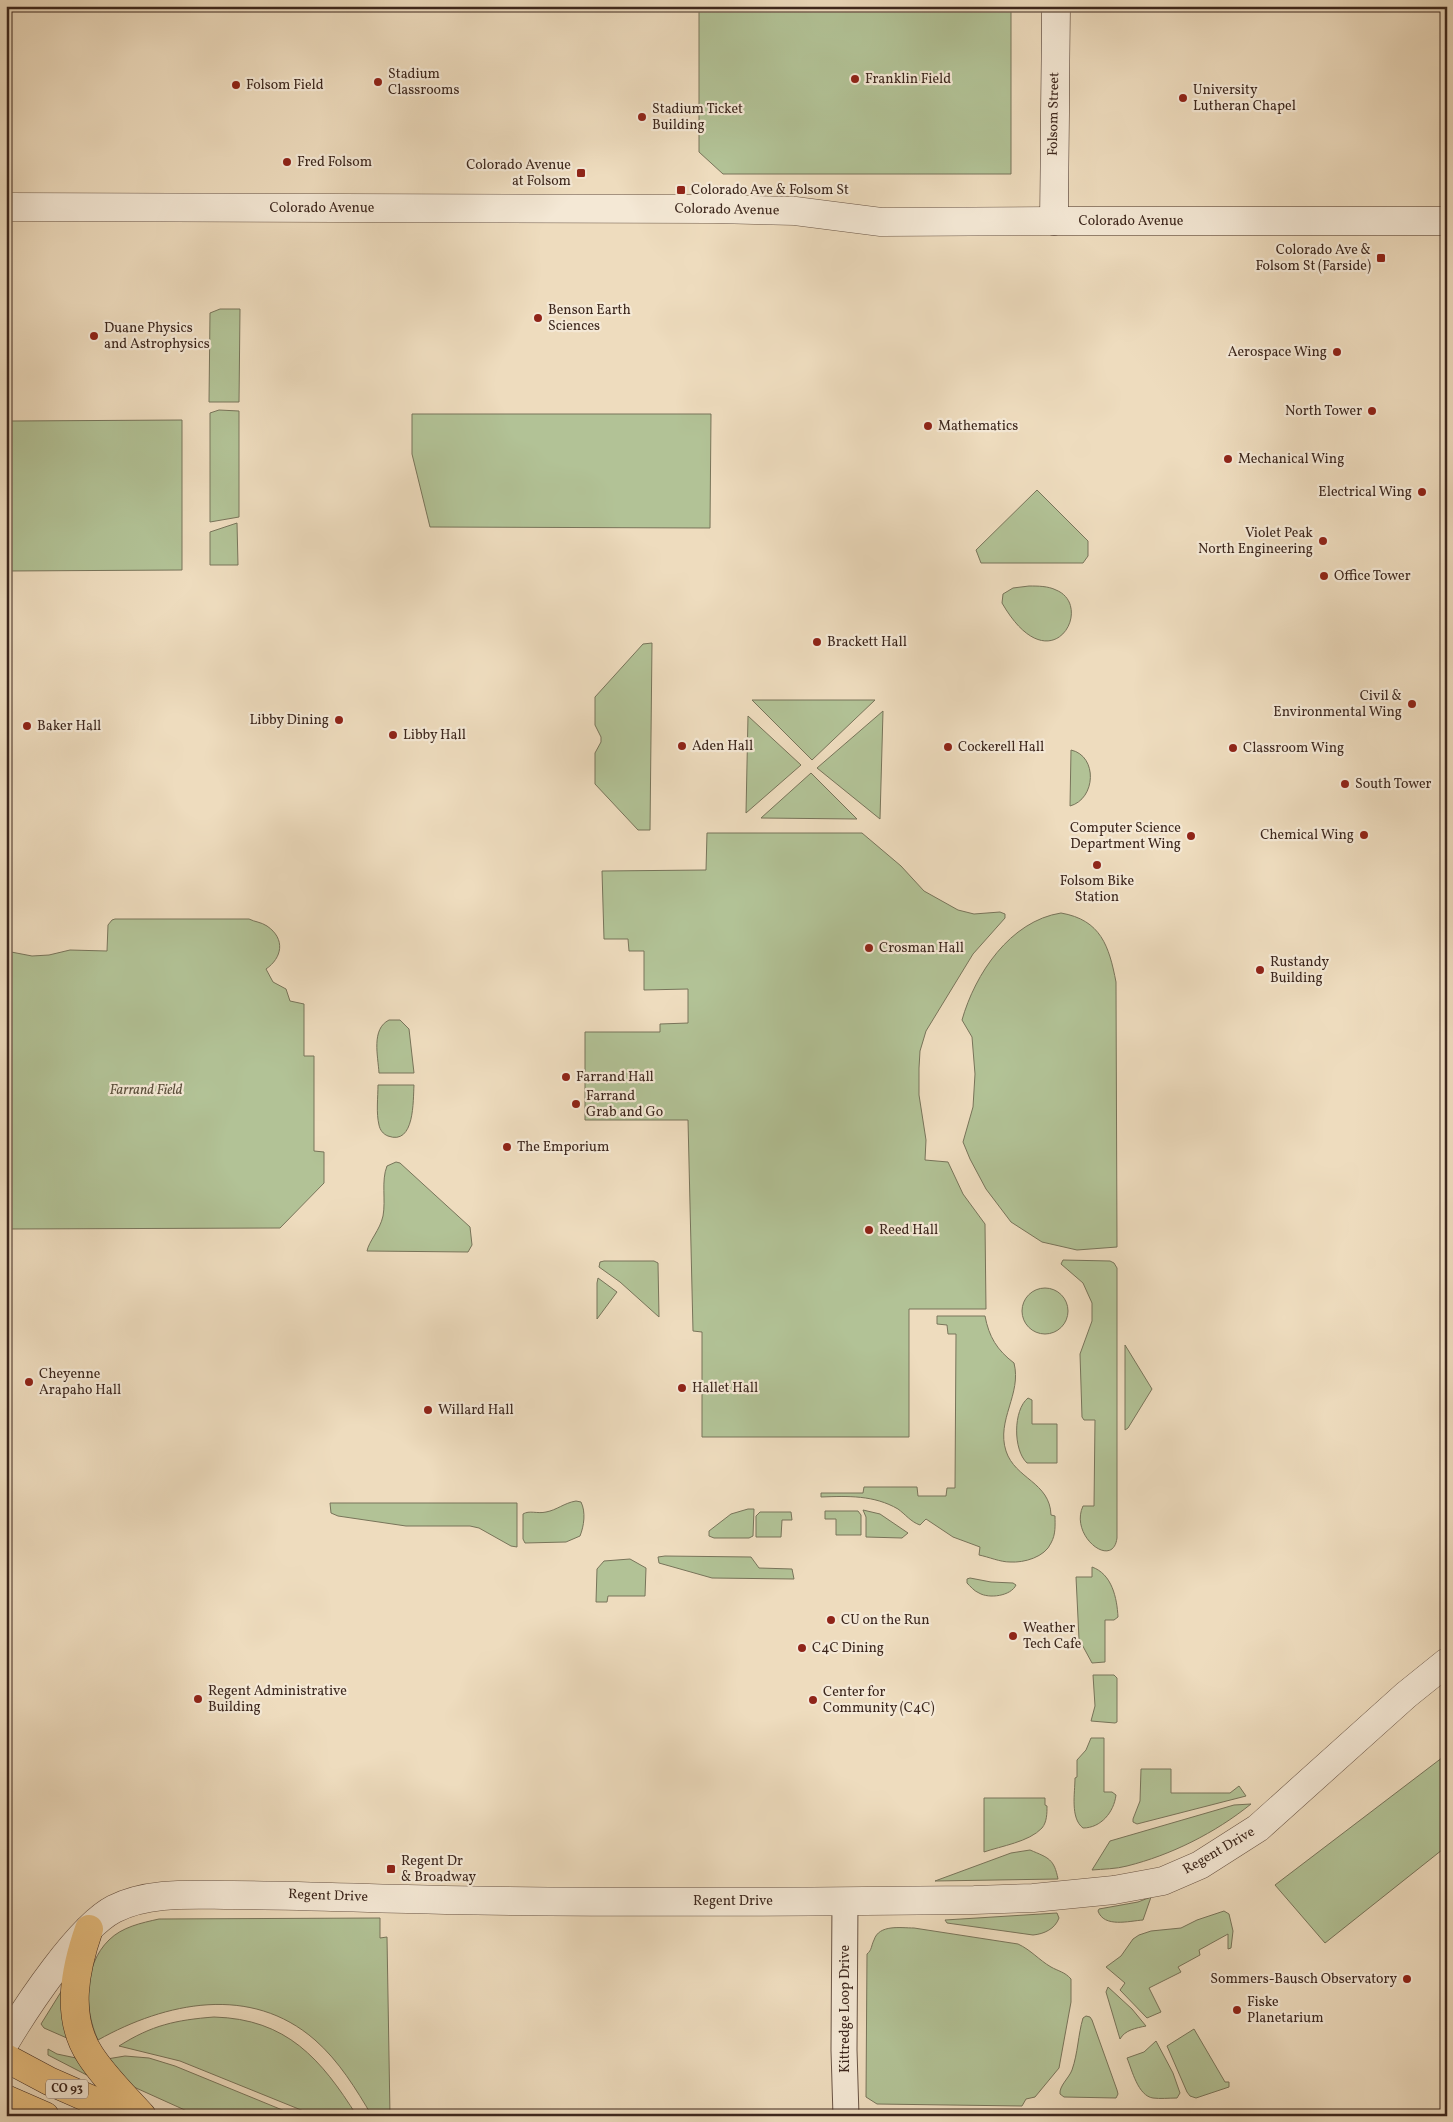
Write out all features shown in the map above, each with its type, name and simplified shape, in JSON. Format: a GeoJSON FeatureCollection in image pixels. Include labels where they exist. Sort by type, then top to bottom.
{"type":"FeatureCollection","features":[{"type":"Feature","properties":{"kind":"main road"},"geometry":{"type":"LineString","coordinates":[[89,1929],[81,1950],[75,1985],[76,2021],[89,2054],[103,2073],[142,2116]]}},
{"type":"Feature","properties":{"kind":"main road","name":"CO 93"},"geometry":{"type":"LineString","coordinates":[[6,2058],[49,2080],[129,2116]]}},
{"type":"Feature","properties":{"kind":"main road","name":"CO 93"},"geometry":{"type":"LineString","coordinates":[[6,2099],[45,2116]]}},
{"type":"Feature","properties":{"kind":"street","name":"Folsom Street"},"geometry":{"type":"LineString","coordinates":[[1054,221],[1056,6]]}},
{"type":"Feature","properties":{"kind":"street","name":"Colorado Avenue"},"geometry":{"type":"LineString","coordinates":[[6,207],[714,209],[796,211],[881,222],[1447,221]]}},
{"type":"Feature","properties":{"kind":"street","name":"Regent Drive"},"geometry":{"type":"LineString","coordinates":[[6,2041],[57,1967],[89,1929],[113,1909],[140,1900],[182,1895],[294,1895],[444,1900],[845,1901],[1033,1898],[1114,1890],[1163,1881],[1200,1865],[1258,1828],[1406,1695],[1447,1662]]}},
{"type":"Feature","properties":{"kind":"street","name":"Kittredge Loop Drive"},"geometry":{"type":"LineString","coordinates":[[845,1901],[844,2050],[846,2116]]}},
{"type":"Feature","properties":{"kind":"green space","name":"Franklin Field"},"geometry":{"type":"Polygon","coordinates":[[[699,6],[1011,6],[1011,174],[723,174],[699,152],[699,6]]]}},
{"type":"Feature","properties":{"kind":"green space"},"geometry":{"type":"Polygon","coordinates":[[[220,309],[240,309],[239,402],[209,402],[210,313],[220,309]]]}},
{"type":"Feature","properties":{"kind":"green space"},"geometry":{"type":"Polygon","coordinates":[[[6,410],[10,410],[11,421],[182,420],[182,570],[6,571],[6,410]]]}},
{"type":"Feature","properties":{"kind":"green space"},"geometry":{"type":"Polygon","coordinates":[[[219,410],[239,411],[239,517],[210,522],[210,413],[219,410]]]}},
{"type":"Feature","properties":{"kind":"green space"},"geometry":{"type":"Polygon","coordinates":[[[412,414],[711,414],[710,528],[430,527],[412,454],[412,414]]]}},
{"type":"Feature","properties":{"kind":"green space"},"geometry":{"type":"Polygon","coordinates":[[[1037,490],[1088,541],[1088,556],[1083,563],[981,563],[976,550],[1037,490]]]}},
{"type":"Feature","properties":{"kind":"green space"},"geometry":{"type":"Polygon","coordinates":[[[237,523],[238,565],[210,565],[210,532],[237,523]]]}},
{"type":"Feature","properties":{"kind":"green space"},"geometry":{"type":"Polygon","coordinates":[[[1043,586],[1056,590],[1067,599],[1071,611],[1069,624],[1062,634],[1051,640],[1037,639],[1020,628],[1002,603],[1003,594],[1013,588],[1043,586]]]}},
{"type":"Feature","properties":{"kind":"green space"},"geometry":{"type":"Polygon","coordinates":[[[652,643],[650,830],[638,830],[595,784],[595,753],[601,742],[601,737],[595,725],[595,697],[643,644],[652,643]]]}},
{"type":"Feature","properties":{"kind":"green space"},"geometry":{"type":"Polygon","coordinates":[[[752,700],[875,700],[812,760],[752,700]]]}},
{"type":"Feature","properties":{"kind":"green space"},"geometry":{"type":"Polygon","coordinates":[[[883,711],[880,819],[817,768],[883,711]]]}},
{"type":"Feature","properties":{"kind":"green space"},"geometry":{"type":"Polygon","coordinates":[[[748,716],[801,765],[746,813],[748,716]]]}},
{"type":"Feature","properties":{"kind":"green space"},"geometry":{"type":"Polygon","coordinates":[[[1071,750],[1080,754],[1086,760],[1090,778],[1089,787],[1085,795],[1079,802],[1070,806],[1071,750]]]}},
{"type":"Feature","properties":{"kind":"green space"},"geometry":{"type":"Polygon","coordinates":[[[811,773],[857,819],[761,818],[811,773]]]}},
{"type":"Feature","properties":{"kind":"green space"},"geometry":{"type":"Polygon","coordinates":[[[707,833],[862,833],[901,866],[924,891],[958,910],[974,914],[1000,912],[1005,914],[1005,918],[973,954],[926,1031],[920,1051],[919,1095],[926,1140],[925,1160],[948,1162],[963,1194],[985,1224],[986,1309],[909,1309],[909,1437],[702,1437],[702,1332],[693,1331],[688,1120],[585,1120],[585,1032],[660,1032],[660,1024],[688,1023],[688,989],[644,990],[644,951],[629,951],[628,939],[604,939],[602,871],[706,870],[707,833]]]}},
{"type":"Feature","properties":{"kind":"green space"},"geometry":{"type":"Polygon","coordinates":[[[1061,913],[1075,916],[1094,928],[1106,946],[1116,982],[1117,1247],[1077,1250],[1042,1242],[1011,1222],[986,1189],[963,1142],[973,1107],[975,1074],[972,1037],[962,1020],[968,1003],[986,968],[997,952],[1011,938],[1043,918],[1061,913]]]}},
{"type":"Feature","properties":{"kind":"green space","name":"Farrand Field"},"geometry":{"type":"Polygon","coordinates":[[[115,919],[249,919],[267,926],[277,937],[280,948],[278,954],[276,959],[266,969],[273,982],[286,989],[290,1001],[304,1004],[304,1056],[314,1056],[314,1151],[324,1152],[324,1183],[280,1228],[6,1229],[6,951],[32,956],[49,955],[70,950],[107,951],[108,925],[115,919]]]}},
{"type":"Feature","properties":{"kind":"green space"},"geometry":{"type":"Polygon","coordinates":[[[389,1020],[400,1020],[409,1029],[414,1073],[379,1073],[378,1036],[383,1024],[389,1020]]]}},
{"type":"Feature","properties":{"kind":"green space"},"geometry":{"type":"Polygon","coordinates":[[[378,1085],[414,1085],[411,1120],[408,1128],[397,1137],[386,1135],[379,1127],[377,1110],[378,1085]]]}},
{"type":"Feature","properties":{"kind":"green space"},"geometry":{"type":"Polygon","coordinates":[[[396,1162],[400,1163],[470,1227],[472,1245],[468,1252],[367,1251],[383,1216],[385,1172],[387,1166],[396,1162]]]}},
{"type":"Feature","properties":{"kind":"green space"},"geometry":{"type":"Polygon","coordinates":[[[1063,1260],[1110,1261],[1117,1268],[1117,1538],[1114,1547],[1108,1551],[1101,1550],[1087,1538],[1082,1528],[1080,1517],[1083,1506],[1094,1506],[1095,1420],[1084,1420],[1082,1417],[1080,1354],[1092,1321],[1092,1303],[1083,1283],[1061,1264],[1063,1260]]]}},
{"type":"Feature","properties":{"kind":"green space"},"geometry":{"type":"Polygon","coordinates":[[[654,1261],[658,1263],[659,1317],[620,1282],[599,1267],[600,1262],[654,1261]]]}},
{"type":"Feature","properties":{"kind":"green space"},"geometry":{"type":"Polygon","coordinates":[[[598,1278],[617,1292],[597,1319],[597,1283],[598,1278]]]}},
{"type":"Feature","properties":{"kind":"green space"},"geometry":{"type":"Polygon","coordinates":[[[1040,1288],[1050,1288],[1064,1298],[1068,1311],[1064,1324],[1058,1330],[1050,1334],[1040,1334],[1026,1324],[1022,1316],[1022,1306],[1032,1292],[1040,1288]]]}},
{"type":"Feature","properties":{"kind":"green space"},"geometry":{"type":"Polygon","coordinates":[[[937,1316],[985,1316],[995,1342],[1014,1363],[1015,1385],[1004,1429],[1006,1451],[1010,1460],[1017,1468],[1045,1495],[1051,1515],[1055,1516],[1053,1540],[1044,1552],[1034,1558],[1010,1562],[979,1555],[980,1547],[953,1537],[926,1519],[920,1525],[917,1524],[898,1509],[880,1501],[851,1497],[821,1497],[821,1493],[863,1493],[864,1487],[917,1487],[918,1496],[946,1496],[947,1488],[955,1488],[956,1334],[948,1334],[947,1325],[937,1324],[937,1316]]]}},
{"type":"Feature","properties":{"kind":"green space"},"geometry":{"type":"Polygon","coordinates":[[[1125,1345],[1152,1389],[1125,1430],[1125,1345]]]}},
{"type":"Feature","properties":{"kind":"green space"},"geometry":{"type":"Polygon","coordinates":[[[1028,1398],[1032,1400],[1032,1424],[1057,1424],[1057,1463],[1027,1463],[1022,1457],[1017,1440],[1017,1420],[1023,1404],[1028,1398]]]}},
{"type":"Feature","properties":{"kind":"green space"},"geometry":{"type":"Polygon","coordinates":[[[576,1501],[581,1502],[584,1510],[580,1536],[566,1542],[525,1543],[523,1539],[523,1514],[550,1511],[576,1501]]]}},
{"type":"Feature","properties":{"kind":"green space"},"geometry":{"type":"Polygon","coordinates":[[[330,1503],[517,1503],[517,1547],[511,1546],[479,1528],[470,1526],[406,1526],[338,1516],[331,1513],[330,1503]]]}},
{"type":"Feature","properties":{"kind":"green space"},"geometry":{"type":"Polygon","coordinates":[[[754,1509],[753,1536],[749,1538],[714,1538],[709,1536],[709,1531],[731,1514],[754,1509]]]}},
{"type":"Feature","properties":{"kind":"green space"},"geometry":{"type":"Polygon","coordinates":[[[863,1510],[880,1514],[908,1533],[902,1538],[866,1537],[866,1517],[863,1510]]]}},
{"type":"Feature","properties":{"kind":"green space"},"geometry":{"type":"Polygon","coordinates":[[[825,1511],[858,1511],[861,1515],[861,1535],[836,1535],[836,1519],[825,1519],[825,1511]]]}},
{"type":"Feature","properties":{"kind":"green space"},"geometry":{"type":"Polygon","coordinates":[[[760,1512],[791,1512],[792,1520],[782,1520],[781,1537],[756,1537],[756,1516],[760,1512]]]}},
{"type":"Feature","properties":{"kind":"green space"},"geometry":{"type":"Polygon","coordinates":[[[658,1557],[751,1557],[759,1568],[792,1569],[794,1579],[712,1578],[659,1563],[658,1557]]]}},
{"type":"Feature","properties":{"kind":"green space"},"geometry":{"type":"Polygon","coordinates":[[[630,1559],[646,1568],[645,1596],[608,1596],[607,1602],[596,1602],[597,1569],[604,1561],[630,1559]]]}},
{"type":"Feature","properties":{"kind":"green space"},"geometry":{"type":"Polygon","coordinates":[[[1092,1567],[1099,1570],[1109,1581],[1115,1595],[1118,1617],[1114,1620],[1105,1620],[1105,1662],[1092,1663],[1079,1639],[1076,1577],[1092,1577],[1092,1567]]]}},
{"type":"Feature","properties":{"kind":"green space"},"geometry":{"type":"Polygon","coordinates":[[[967,1579],[991,1582],[1013,1583],[1016,1585],[1010,1592],[1005,1594],[988,1596],[975,1591],[967,1583],[967,1579]]]}},
{"type":"Feature","properties":{"kind":"green space"},"geometry":{"type":"Polygon","coordinates":[[[1093,1675],[1114,1675],[1117,1678],[1117,1722],[1115,1723],[1091,1721],[1095,1706],[1093,1675]]]}},
{"type":"Feature","properties":{"kind":"green space"},"geometry":{"type":"Polygon","coordinates":[[[1091,1738],[1104,1738],[1104,1792],[1112,1792],[1116,1795],[1113,1807],[1106,1818],[1095,1825],[1083,1828],[1076,1818],[1075,1812],[1075,1778],[1077,1777],[1077,1760],[1086,1750],[1091,1738]]]}},
{"type":"Feature","properties":{"kind":"green space"},"geometry":{"type":"Polygon","coordinates":[[[1447,1754],[1447,1846],[1325,1943],[1275,1885],[1447,1754]]]}},
{"type":"Feature","properties":{"kind":"green space"},"geometry":{"type":"Polygon","coordinates":[[[1141,1769],[1171,1769],[1171,1793],[1230,1793],[1239,1786],[1246,1796],[1137,1824],[1133,1822],[1133,1819],[1140,1801],[1141,1769]]]}},
{"type":"Feature","properties":{"kind":"green space"},"geometry":{"type":"Polygon","coordinates":[[[984,1798],[1045,1798],[1047,1809],[1045,1823],[1042,1828],[1030,1837],[984,1852],[984,1798]]]}},
{"type":"Feature","properties":{"kind":"green space"},"geometry":{"type":"Polygon","coordinates":[[[1251,1804],[1208,1833],[1160,1856],[1127,1866],[1092,1870],[1110,1841],[1234,1805],[1251,1804]]]}},
{"type":"Feature","properties":{"kind":"green space"},"geometry":{"type":"Polygon","coordinates":[[[1030,1850],[1050,1860],[1055,1867],[1058,1879],[935,1881],[1011,1853],[1030,1850]]]}},
{"type":"Feature","properties":{"kind":"green space"},"geometry":{"type":"Polygon","coordinates":[[[1151,1897],[1143,1920],[1111,1922],[1101,1916],[1098,1911],[1099,1909],[1138,1902],[1151,1897]]]}},
{"type":"Feature","properties":{"kind":"green space"},"geometry":{"type":"Polygon","coordinates":[[[1224,1911],[1229,1914],[1233,1931],[1231,1948],[1228,1949],[1228,1934],[1199,1950],[1200,1955],[1178,1967],[1181,1972],[1149,1988],[1161,2012],[1147,2018],[1120,1990],[1125,1983],[1106,1967],[1121,1956],[1133,1939],[1139,1935],[1151,1931],[1181,1928],[1197,1920],[1224,1911]]]}},
{"type":"Feature","properties":{"kind":"green space"},"geometry":{"type":"Polygon","coordinates":[[[1057,1913],[1059,1918],[1052,1928],[1033,1935],[947,1923],[945,1920],[1057,1913]]]}},
{"type":"Feature","properties":{"kind":"green space"},"geometry":{"type":"Polygon","coordinates":[[[380,1918],[380,1938],[387,1937],[390,2116],[372,2116],[346,2076],[324,2048],[290,2022],[264,2011],[236,2005],[208,2005],[180,2009],[152,2016],[98,2040],[93,2028],[88,2002],[90,1975],[94,1962],[100,1950],[109,1940],[126,1929],[139,1924],[159,1919],[380,1918]]]}},
{"type":"Feature","properties":{"kind":"green space"},"geometry":{"type":"Polygon","coordinates":[[[891,1928],[914,1928],[1018,1944],[1071,1979],[1071,2002],[1059,2068],[1035,2097],[1026,2099],[1022,2106],[877,2104],[866,2097],[867,1954],[881,1931],[891,1928]]]}},
{"type":"Feature","properties":{"kind":"green space"},"geometry":{"type":"Polygon","coordinates":[[[64,1987],[76,2042],[44,2028],[41,2024],[64,1987]]]}},
{"type":"Feature","properties":{"kind":"green space"},"geometry":{"type":"Polygon","coordinates":[[[1108,1987],[1132,2009],[1146,2026],[1128,2031],[1120,2039],[1106,1992],[1108,1987]]]}},
{"type":"Feature","properties":{"kind":"green space"},"geometry":{"type":"Polygon","coordinates":[[[1086,2016],[1092,2020],[1117,2090],[1116,2098],[1064,2097],[1060,2094],[1061,2088],[1072,2070],[1083,2018],[1086,2016]]]}},
{"type":"Feature","properties":{"kind":"green space"},"geometry":{"type":"Polygon","coordinates":[[[214,2017],[240,2019],[262,2025],[282,2034],[315,2060],[344,2095],[357,2116],[316,2116],[180,2061],[119,2046],[154,2028],[176,2022],[214,2017]]]}},
{"type":"Feature","properties":{"kind":"green space"},"geometry":{"type":"Polygon","coordinates":[[[1194,2029],[1225,2082],[1229,2082],[1229,2087],[1196,2098],[1190,2096],[1187,2092],[1167,2046],[1194,2029]]]}},
{"type":"Feature","properties":{"kind":"green space"},"geometry":{"type":"Polygon","coordinates":[[[1156,2041],[1173,2073],[1180,2093],[1177,2098],[1153,2098],[1143,2093],[1131,2069],[1127,2058],[1144,2052],[1156,2041]]]}},
{"type":"Feature","properties":{"kind":"green space"},"geometry":{"type":"Polygon","coordinates":[[[48,2049],[57,2054],[76,2058],[108,2086],[48,2055],[48,2049]]]}},
{"type":"Feature","properties":{"kind":"green space"},"geometry":{"type":"Polygon","coordinates":[[[125,2056],[149,2058],[175,2066],[297,2116],[198,2116],[125,2083],[107,2059],[125,2056]]]}},
{"type":"Feature","properties":{"kind":"place","name":"Franklin Field"},"geometry":{"type":"Point","coordinates":[855,79]}},
{"type":"Feature","properties":{"kind":"place","name":"Stadium Classrooms"},"geometry":{"type":"Point","coordinates":[378,82]}},
{"type":"Feature","properties":{"kind":"place","name":"Folsom Field"},"geometry":{"type":"Point","coordinates":[236,85]}},
{"type":"Feature","properties":{"kind":"place","name":"University Lutheran Chapel"},"geometry":{"type":"Point","coordinates":[1183,98]}},
{"type":"Feature","properties":{"kind":"place","name":"Stadium Ticket Building"},"geometry":{"type":"Point","coordinates":[642,117]}},
{"type":"Feature","properties":{"kind":"place","name":"Fred Folsom"},"geometry":{"type":"Point","coordinates":[287,162]}},
{"type":"Feature","properties":{"kind":"place","name":"Colorado Avenue at Folsom"},"geometry":{"type":"Point","coordinates":[581,173]}},
{"type":"Feature","properties":{"kind":"place","name":"Colorado Ave & Folsom St"},"geometry":{"type":"Point","coordinates":[681,190]}},
{"type":"Feature","properties":{"kind":"place","name":"Colorado Ave & Folsom St (Farside)"},"geometry":{"type":"Point","coordinates":[1381,258]}},
{"type":"Feature","properties":{"kind":"place","name":"Benson Earth Sciences"},"geometry":{"type":"Point","coordinates":[538,318]}},
{"type":"Feature","properties":{"kind":"place","name":"Duane Physics and Astrophysics"},"geometry":{"type":"Point","coordinates":[94,336]}},
{"type":"Feature","properties":{"kind":"place","name":"Aerospace Wing"},"geometry":{"type":"Point","coordinates":[1337,352]}},
{"type":"Feature","properties":{"kind":"place","name":"North Tower"},"geometry":{"type":"Point","coordinates":[1372,411]}},
{"type":"Feature","properties":{"kind":"place","name":"Mathematics"},"geometry":{"type":"Point","coordinates":[928,426]}},
{"type":"Feature","properties":{"kind":"place","name":"Mechanical Wing"},"geometry":{"type":"Point","coordinates":[1228,459]}},
{"type":"Feature","properties":{"kind":"place","name":"Electrical Wing"},"geometry":{"type":"Point","coordinates":[1422,492]}},
{"type":"Feature","properties":{"kind":"place","name":"Violet Peak North Engineering"},"geometry":{"type":"Point","coordinates":[1323,541]}},
{"type":"Feature","properties":{"kind":"place","name":"Office Tower"},"geometry":{"type":"Point","coordinates":[1324,576]}},
{"type":"Feature","properties":{"kind":"place","name":"Brackett Hall"},"geometry":{"type":"Point","coordinates":[817,642]}},
{"type":"Feature","properties":{"kind":"place","name":"Civil & Environmental Wing"},"geometry":{"type":"Point","coordinates":[1412,704]}},
{"type":"Feature","properties":{"kind":"place","name":"Libby Dining"},"geometry":{"type":"Point","coordinates":[339,720]}},
{"type":"Feature","properties":{"kind":"place","name":"Baker Hall"},"geometry":{"type":"Point","coordinates":[27,726]}},
{"type":"Feature","properties":{"kind":"place","name":"Libby Hall"},"geometry":{"type":"Point","coordinates":[393,735]}},
{"type":"Feature","properties":{"kind":"place","name":"Aden Hall"},"geometry":{"type":"Point","coordinates":[682,746]}},
{"type":"Feature","properties":{"kind":"place","name":"Cockerell Hall"},"geometry":{"type":"Point","coordinates":[948,747]}},
{"type":"Feature","properties":{"kind":"place","name":"Classroom Wing"},"geometry":{"type":"Point","coordinates":[1233,748]}},
{"type":"Feature","properties":{"kind":"place","name":"South Tower"},"geometry":{"type":"Point","coordinates":[1345,784]}},
{"type":"Feature","properties":{"kind":"place","name":"Chemical Wing"},"geometry":{"type":"Point","coordinates":[1364,835]}},
{"type":"Feature","properties":{"kind":"place","name":"Computer Science Department Wing"},"geometry":{"type":"Point","coordinates":[1191,836]}},
{"type":"Feature","properties":{"kind":"place","name":"Folsom Bike Station"},"geometry":{"type":"Point","coordinates":[1097,865]}},
{"type":"Feature","properties":{"kind":"place","name":"Crosman Hall"},"geometry":{"type":"Point","coordinates":[869,948]}},
{"type":"Feature","properties":{"kind":"place","name":"Rustandy Building"},"geometry":{"type":"Point","coordinates":[1260,970]}},
{"type":"Feature","properties":{"kind":"place","name":"Farrand Hall"},"geometry":{"type":"Point","coordinates":[566,1077]}},
{"type":"Feature","properties":{"kind":"place","name":"Farrand Grab and Go"},"geometry":{"type":"Point","coordinates":[576,1104]}},
{"type":"Feature","properties":{"kind":"place","name":"The Emporium"},"geometry":{"type":"Point","coordinates":[507,1147]}},
{"type":"Feature","properties":{"kind":"place","name":"Reed Hall"},"geometry":{"type":"Point","coordinates":[869,1230]}},
{"type":"Feature","properties":{"kind":"place","name":"Cheyenne Arapaho Hall"},"geometry":{"type":"Point","coordinates":[29,1382]}},
{"type":"Feature","properties":{"kind":"place","name":"Hallet Hall"},"geometry":{"type":"Point","coordinates":[682,1388]}},
{"type":"Feature","properties":{"kind":"place","name":"Willard Hall"},"geometry":{"type":"Point","coordinates":[428,1410]}},
{"type":"Feature","properties":{"kind":"place","name":"CU on the Run"},"geometry":{"type":"Point","coordinates":[831,1620]}},
{"type":"Feature","properties":{"kind":"place","name":"Weather Tech Cafe"},"geometry":{"type":"Point","coordinates":[1013,1636]}},
{"type":"Feature","properties":{"kind":"place","name":"C4C Dining"},"geometry":{"type":"Point","coordinates":[802,1648]}},
{"type":"Feature","properties":{"kind":"place","name":"Regent Administrative Building"},"geometry":{"type":"Point","coordinates":[198,1699]}},
{"type":"Feature","properties":{"kind":"place","name":"Center for Community (C4C)"},"geometry":{"type":"Point","coordinates":[813,1700]}},
{"type":"Feature","properties":{"kind":"place","name":"Regent Dr & Broadway"},"geometry":{"type":"Point","coordinates":[391,1869]}},
{"type":"Feature","properties":{"kind":"place","name":"Sommers-Bausch Observatory"},"geometry":{"type":"Point","coordinates":[1407,1979]}},
{"type":"Feature","properties":{"kind":"place","name":"Fiske Planetarium"},"geometry":{"type":"Point","coordinates":[1237,2010]}}]}
